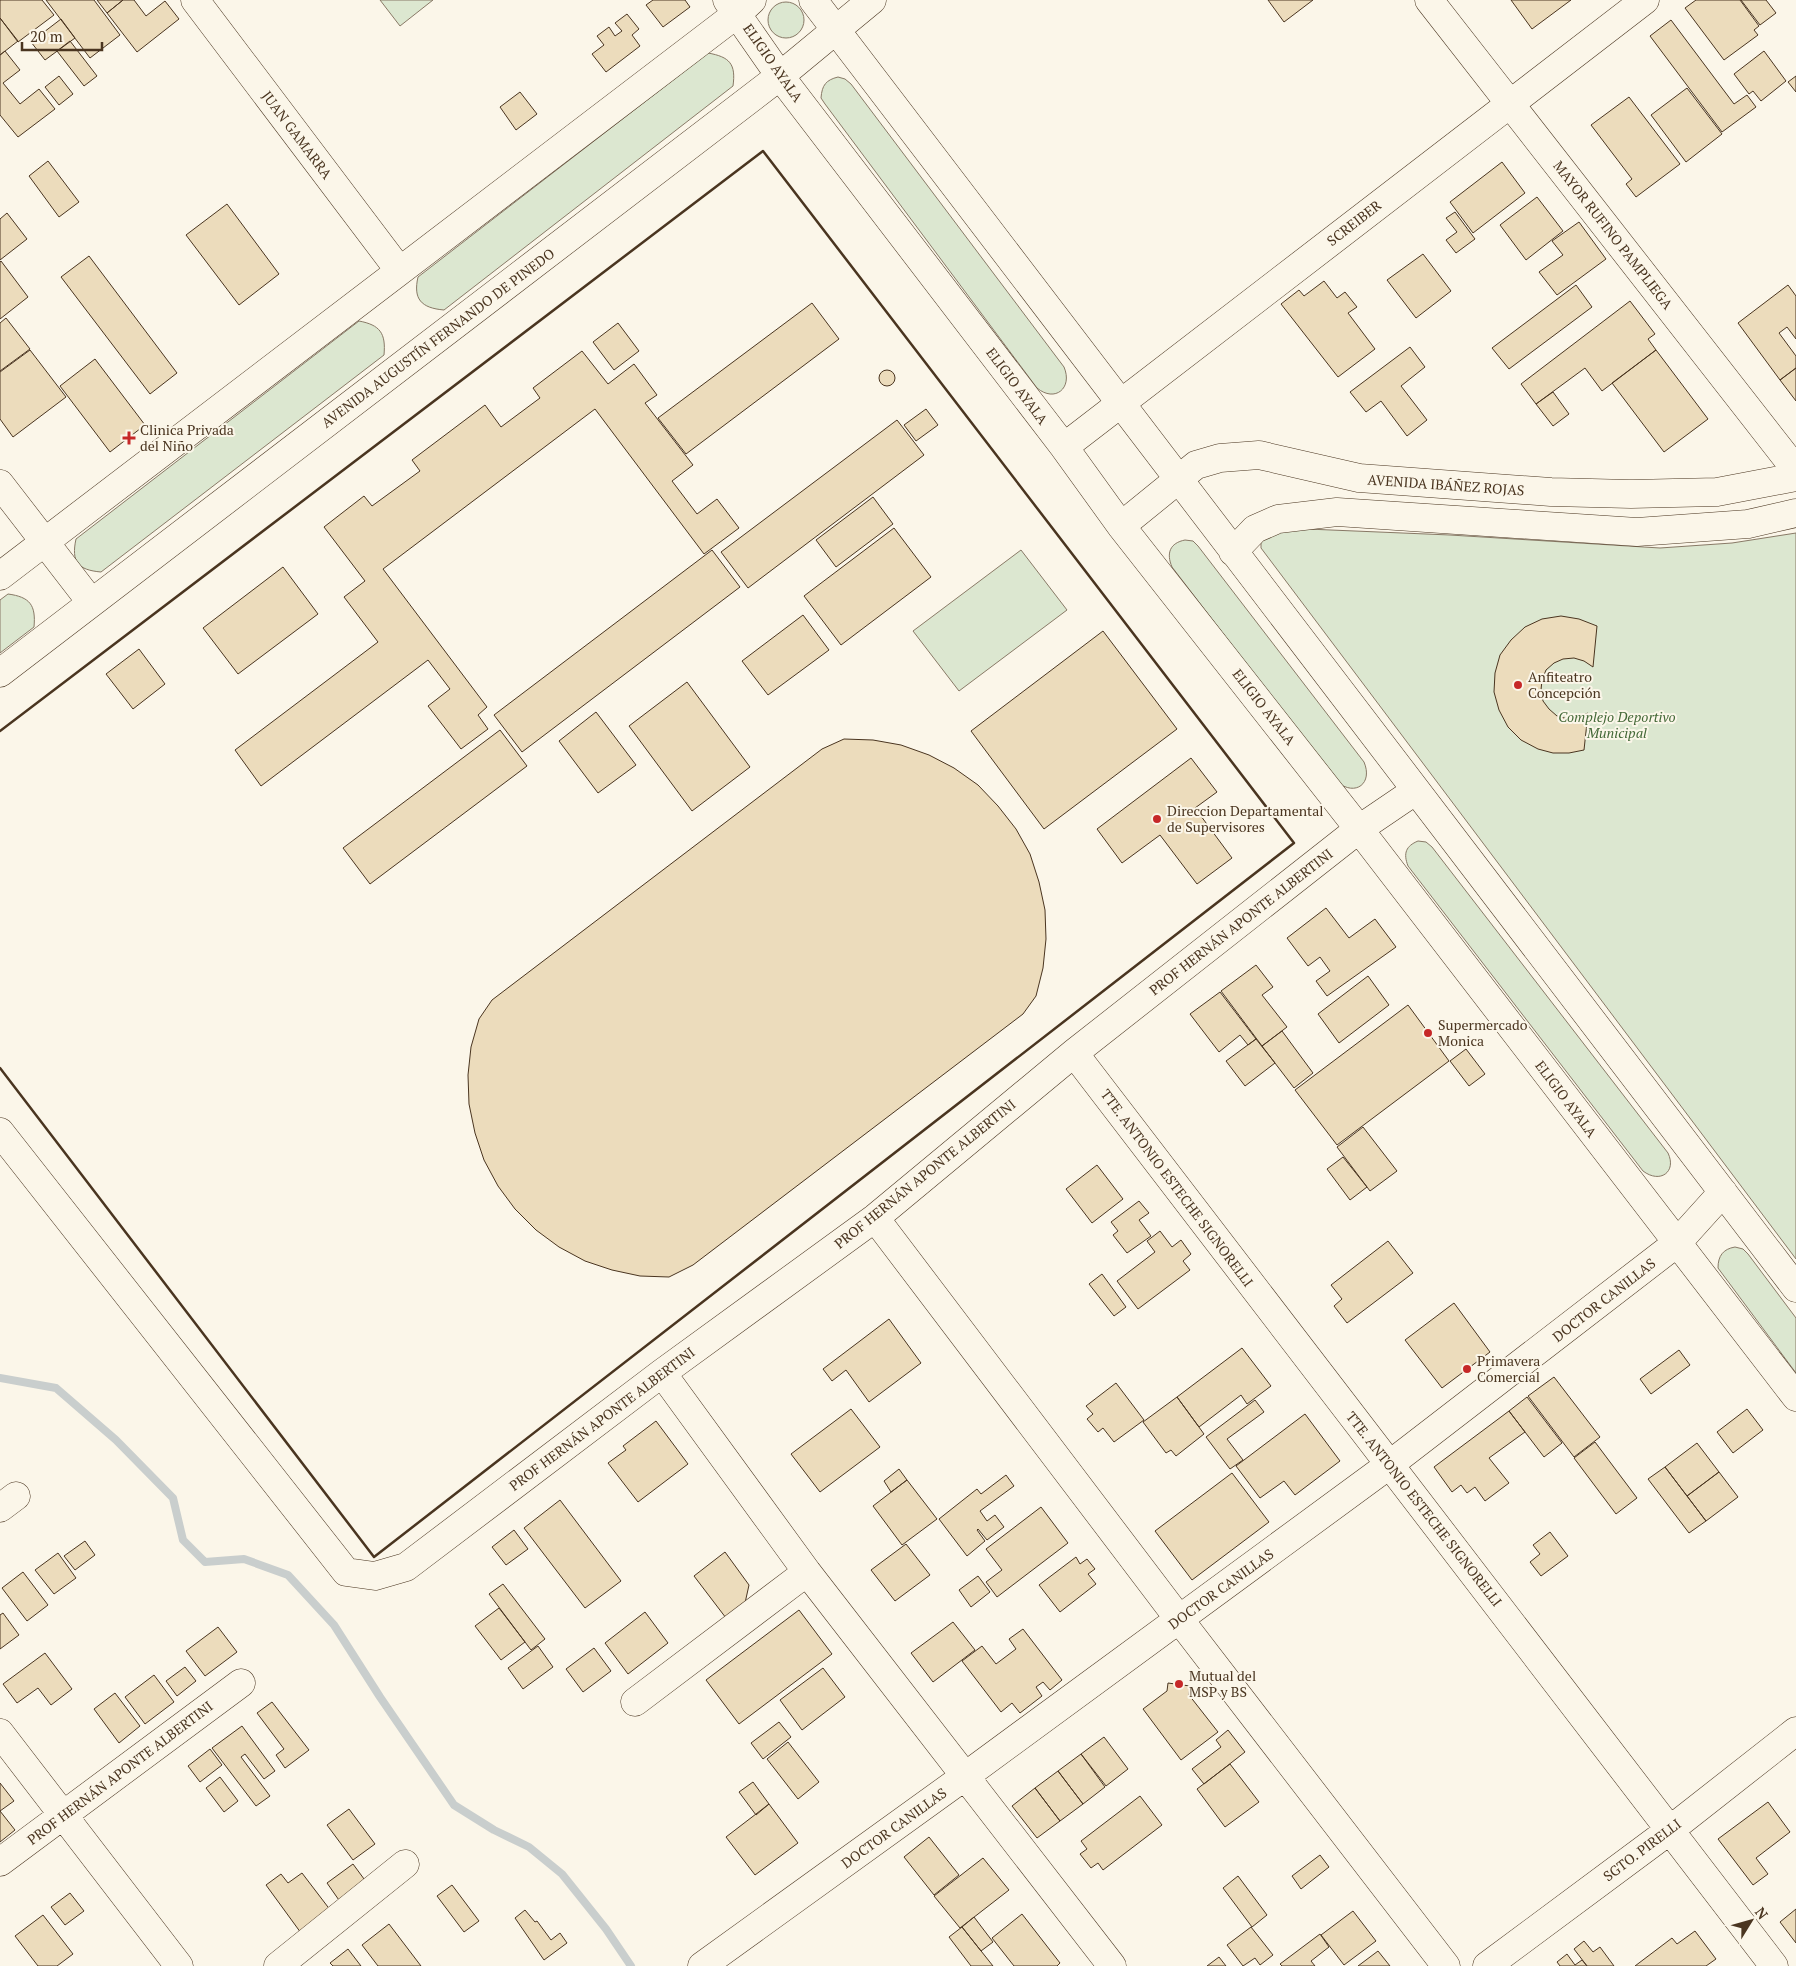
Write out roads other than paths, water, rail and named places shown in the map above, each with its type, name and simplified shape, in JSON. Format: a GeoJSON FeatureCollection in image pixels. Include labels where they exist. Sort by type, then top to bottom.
{"type":"FeatureCollection","features":[{"type":"Feature","properties":{"kind":"street","name":"JUAN GAMARRA"},"geometry":{"type":"LineString","coordinates":[[195,0],[399,270]]}},
{"type":"Feature","properties":{"kind":"street"},"geometry":{"type":"LineString","coordinates":[[813,0],[1796,1288]]}},
{"type":"Feature","properties":{"kind":"street","name":"AVENIDA AUGUSTÍN FERNANDO DE PINEDO"},"geometry":{"type":"LineString","coordinates":[[0,672],[780,76],[872,0]]}},
{"type":"Feature","properties":{"kind":"street","name":"MAYOR RUFINO PAMPLIEGA"},"geometry":{"type":"LineString","coordinates":[[1429,0],[1796,470]]}},
{"type":"Feature","properties":{"kind":"street","name":"SCREIBER"},"geometry":{"type":"LineString","coordinates":[[1064,447],[1645,0]]}},
{"type":"Feature","properties":{"kind":"street"},"geometry":{"type":"LineString","coordinates":[[0,576],[399,270],[739,4]]}},
{"type":"Feature","properties":{"kind":"street","name":"ELIGIO AYALA"},"geometry":{"type":"LineString","coordinates":[[739,4],[780,76],[1064,447],[1121,526],[1359,829],[1796,1397]]}},
{"type":"Feature","properties":{"kind":"street","name":"AVENIDA IBÁÑEZ ROJAS"},"geometry":{"type":"LineString","coordinates":[[1121,526],[1196,464],[1220,458],[1259,455],[1359,478],[1551,492],[1631,494],[1717,492],[1796,477]]}},
{"type":"Feature","properties":{"kind":"street"},"geometry":{"type":"LineString","coordinates":[[0,484],[91,602]]}},
{"type":"Feature","properties":{"kind":"street"},"geometry":{"type":"LineString","coordinates":[[1234,552],[1255,529],[1278,519],[1337,512],[1637,532],[1748,524],[1796,513]]}},
{"type":"Feature","properties":{"kind":"street","name":"PROF HERNÁN APONTE ALBERTINI"},"geometry":{"type":"LineString","coordinates":[[0,1132],[346,1572],[375,1576],[406,1567],[662,1373],[876,1218],[1074,1053],[1359,829],[1416,792]]}},
{"type":"Feature","properties":{"kind":"street","name":"TTE. ANTONIO ESTECHE SIGNORELLI"},"geometry":{"type":"LineString","coordinates":[[1074,1053],[1774,1966]]}},
{"type":"Feature","properties":{"kind":"street","name":"DOCTOR CANILLAS"},"geometry":{"type":"LineString","coordinates":[[702,1966],[964,1777],[1389,1465],[1677,1243],[1723,1192]]}},
{"type":"Feature","properties":{"kind":"street"},"geometry":{"type":"LineString","coordinates":[[876,1218],[1179,1620],[1446,1966]]}},
{"type":"Feature","properties":{"kind":"street"},"geometry":{"type":"LineString","coordinates":[[662,1373],[807,1572],[964,1777],[1100,1962]]}},
{"type":"Feature","properties":{"kind":"street"},"geometry":{"type":"LineString","coordinates":[[635,1702],[807,1572]]}},
{"type":"Feature","properties":{"kind":"street","name":"PROF HERNÁN APONTE ALBERTINI"},"geometry":{"type":"LineString","coordinates":[[0,1862],[241,1683]]}},
{"type":"Feature","properties":{"kind":"street","name":"SGTO. PIRELLI"},"geometry":{"type":"LineString","coordinates":[[1486,1966],[1670,1830],[1796,1732]]}},
{"type":"Feature","properties":{"kind":"street"},"geometry":{"type":"LineString","coordinates":[[0,1733],[179,1966]]}},
{"type":"Feature","properties":{"kind":"street"},"geometry":{"type":"LineString","coordinates":[[278,1966],[405,1864]]}},
{"type":"Feature","properties":{"kind":"waterway"},"geometry":{"type":"LineString","coordinates":[[0,1378],[56,1388],[116,1440],[173,1498],[183,1540],[205,1562],[244,1559],[288,1575],[334,1625],[380,1697],[454,1805],[494,1830],[529,1847],[562,1874],[606,1929],[631,1966]]}},
{"type":"Feature","properties":{"kind":"place","name":"Clinica Privada del Niño"},"geometry":{"type":"Point","coordinates":[129,438]}},
{"type":"Feature","properties":{"kind":"place","name":"Anfiteatro Concepción"},"geometry":{"type":"Point","coordinates":[1518,685]}},
{"type":"Feature","properties":{"kind":"place","name":"Direccion Departamental de Supervisores"},"geometry":{"type":"Point","coordinates":[1157,819]}},
{"type":"Feature","properties":{"kind":"place","name":"Supermercado Monica"},"geometry":{"type":"Point","coordinates":[1428,1033]}},
{"type":"Feature","properties":{"kind":"place","name":"Primavera Comercial"},"geometry":{"type":"Point","coordinates":[1467,1369]}},
{"type":"Feature","properties":{"kind":"place","name":"Mutual del MSP y BS"},"geometry":{"type":"Point","coordinates":[1179,1684]}},
{"type":"Feature","properties":{"kind":"park label","name":"Complejo Deportivo Municipal"},"geometry":{"type":"Point","coordinates":[1617,726]}}]}
